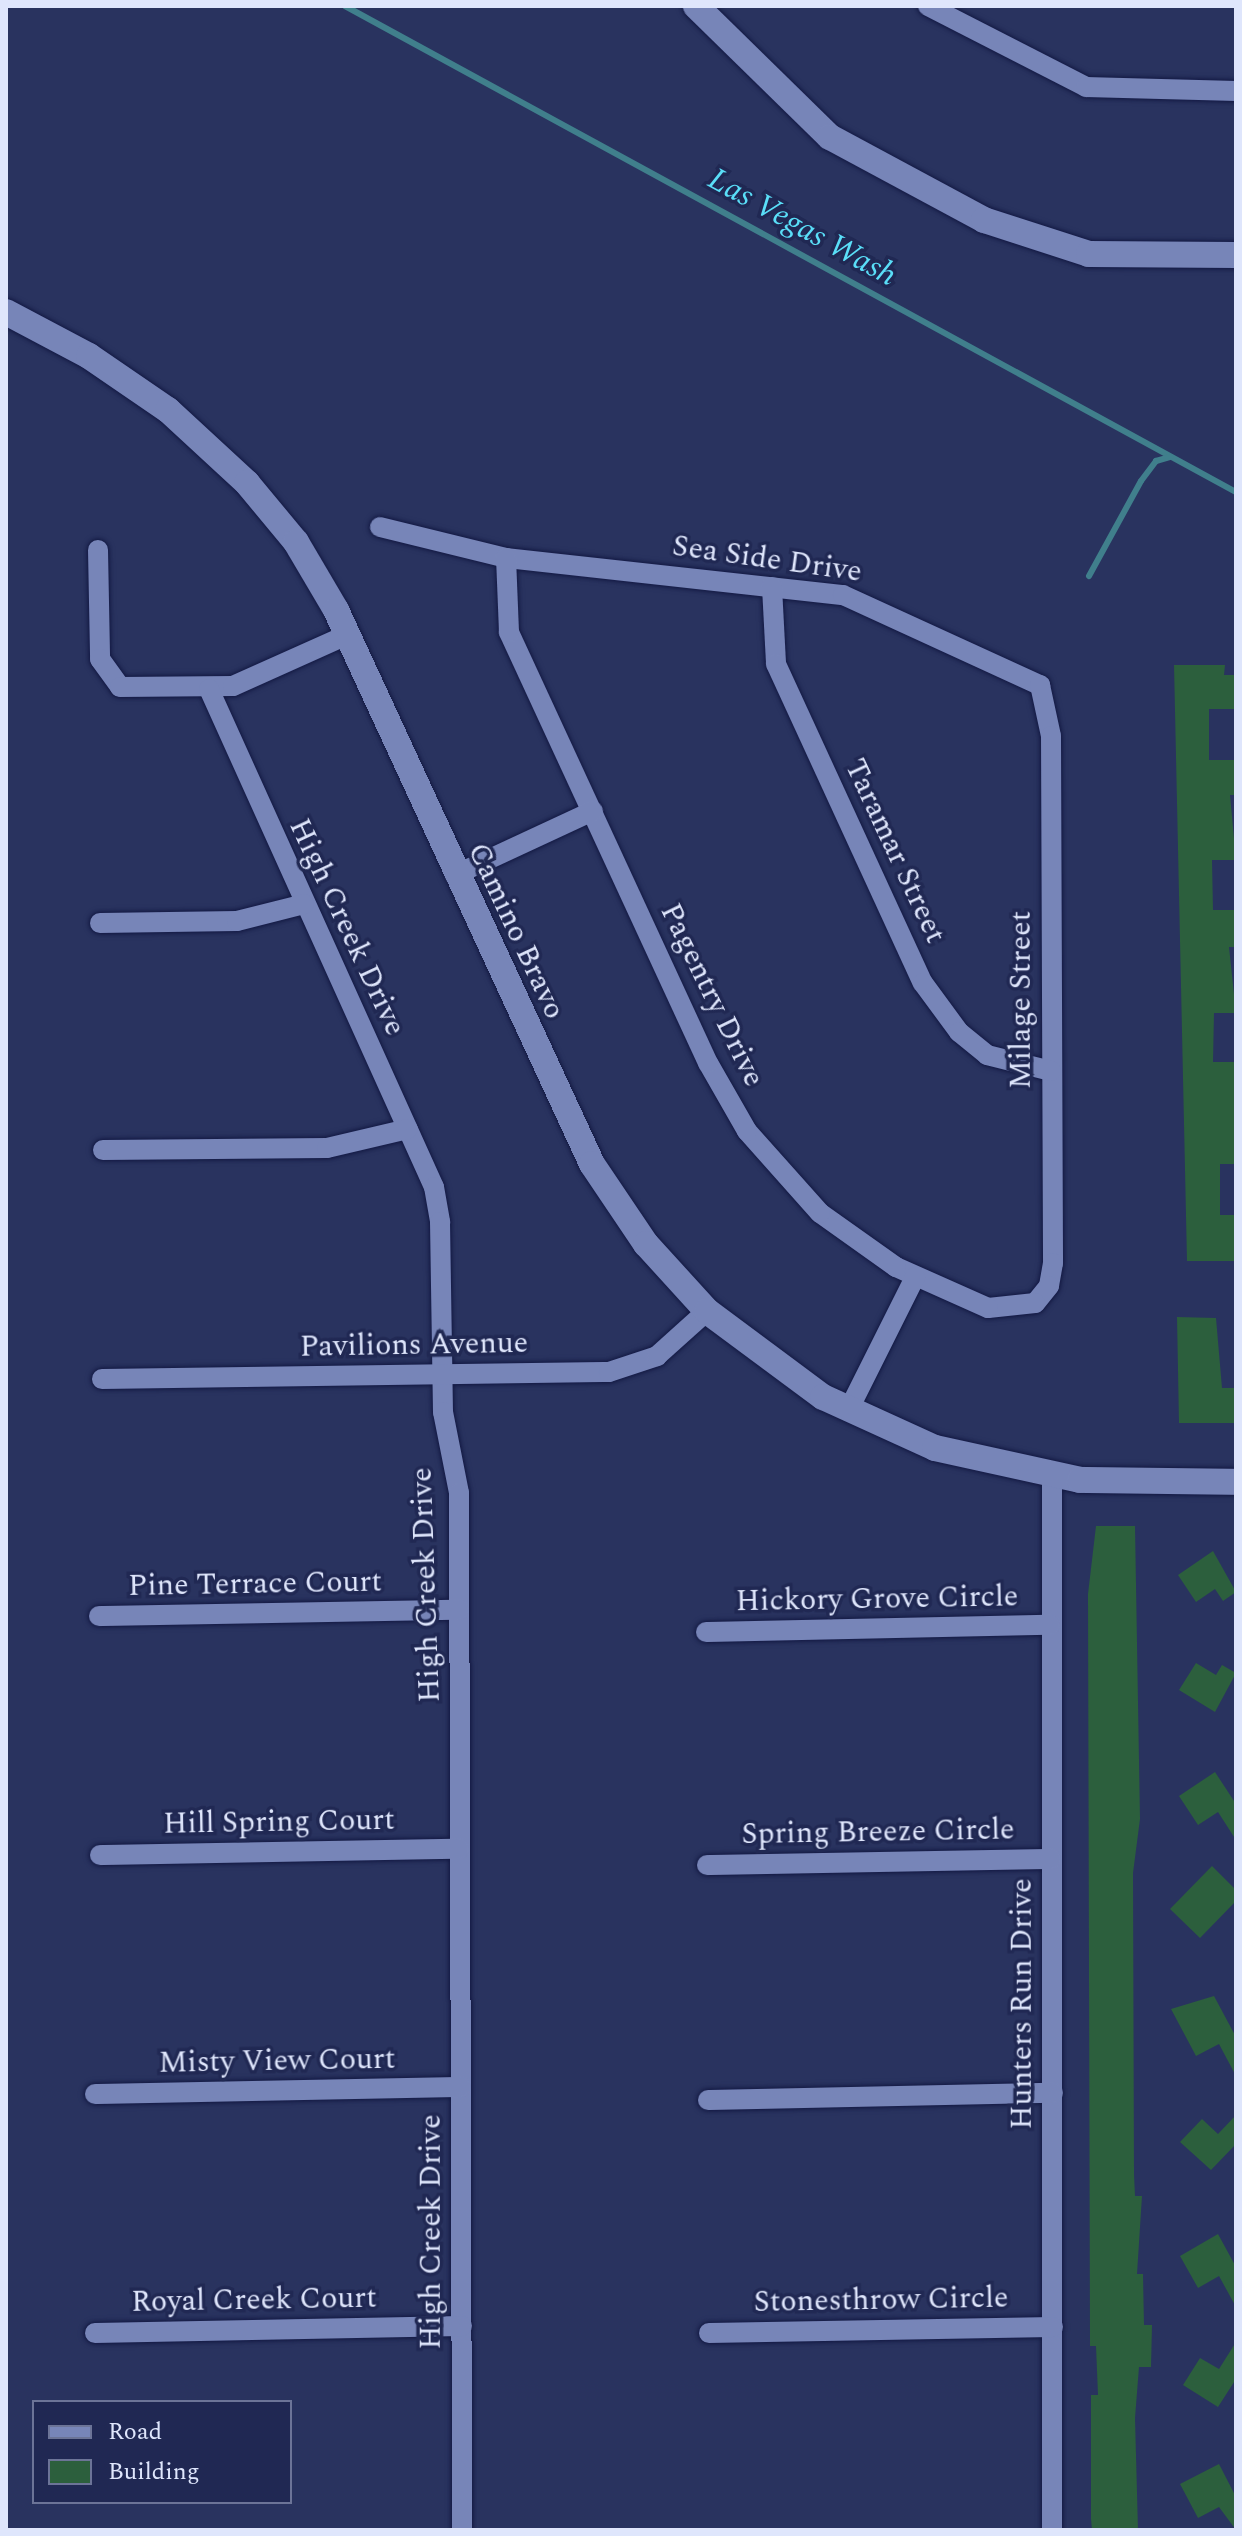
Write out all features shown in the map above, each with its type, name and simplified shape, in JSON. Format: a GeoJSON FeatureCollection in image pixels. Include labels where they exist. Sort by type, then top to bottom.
{"type":"FeatureCollection","features":[{"type":"Feature","properties":{"kind":"street"},"geometry":{"type":"LineString","coordinates":[[696,6],[830,137],[984,220],[1089,254],[1236,255]]}},
{"type":"Feature","properties":{"kind":"street"},"geometry":{"type":"LineString","coordinates":[[928,6],[1086,87],[1236,91]]}},
{"type":"Feature","properties":{"kind":"street","name":"Camino Bravo"},"geometry":{"type":"LineString","coordinates":[[6,312],[141,390],[220,456],[296,542],[347,635],[455,875],[592,1164],[646,1244],[707,1311],[848,1411],[935,1448],[1052,1477],[1236,1482]]}},
{"type":"Feature","properties":{"kind":"street","name":"Sea Side Drive"},"geometry":{"type":"LineString","coordinates":[[380,527],[506,558],[772,587],[872,603],[1026,674],[1044,693]]}},
{"type":"Feature","properties":{"kind":"street"},"geometry":{"type":"LineString","coordinates":[[98,550],[98,646],[109,682],[145,691],[209,689],[243,683],[347,635]]}},
{"type":"Feature","properties":{"kind":"street","name":"Pagentry Drive"},"geometry":{"type":"LineString","coordinates":[[506,558],[509,632],[712,1071],[747,1131],[820,1213],[915,1277],[1000,1310],[1035,1303]]}},
{"type":"Feature","properties":{"kind":"street","name":"Taramar Street"},"geometry":{"type":"LineString","coordinates":[[772,587],[776,664],[923,983],[959,1032],[987,1055],[1051,1071]]}},
{"type":"Feature","properties":{"kind":"street","name":"High Creek Drive"},"geometry":{"type":"LineString","coordinates":[[209,689],[408,1129],[440,1222],[442,1375],[459,1493],[462,2530]]}},
{"type":"Feature","properties":{"kind":"street","name":"Milage Street"},"geometry":{"type":"LineString","coordinates":[[1035,1303],[1052,1275],[1044,693]]}},
{"type":"Feature","properties":{"kind":"street"},"geometry":{"type":"LineString","coordinates":[[455,875],[593,811]]}},
{"type":"Feature","properties":{"kind":"street"},"geometry":{"type":"LineString","coordinates":[[100,923],[237,921],[304,904]]}},
{"type":"Feature","properties":{"kind":"street"},"geometry":{"type":"LineString","coordinates":[[103,1150],[327,1148],[408,1129]]}},
{"type":"Feature","properties":{"kind":"street"},"geometry":{"type":"LineString","coordinates":[[848,1411],[915,1277]]}},
{"type":"Feature","properties":{"kind":"street","name":"Pavilions Avenue"},"geometry":{"type":"LineString","coordinates":[[102,1379],[442,1375],[625,1369],[671,1347],[707,1311]]}},
{"type":"Feature","properties":{"kind":"street","name":"Hunters Run Drive"},"geometry":{"type":"LineString","coordinates":[[1052,1477],[1052,2530]]}},
{"type":"Feature","properties":{"kind":"street","name":"Pine Terrace Court"},"geometry":{"type":"LineString","coordinates":[[99,1616],[459,1610]]}},
{"type":"Feature","properties":{"kind":"street","name":"Hickory Grove Circle"},"geometry":{"type":"LineString","coordinates":[[706,1632],[1050,1625]]}},
{"type":"Feature","properties":{"kind":"street","name":"Hill Spring Court"},"geometry":{"type":"LineString","coordinates":[[100,1855],[459,1849]]}},
{"type":"Feature","properties":{"kind":"street","name":"Spring Breeze Circle"},"geometry":{"type":"LineString","coordinates":[[707,1865],[1051,1859]]}},
{"type":"Feature","properties":{"kind":"street","name":"Misty View Court"},"geometry":{"type":"LineString","coordinates":[[95,2094],[461,2087]]}},
{"type":"Feature","properties":{"kind":"street"},"geometry":{"type":"LineString","coordinates":[[708,2100],[1053,2093]]}},
{"type":"Feature","properties":{"kind":"street","name":"Royal Creek Court"},"geometry":{"type":"LineString","coordinates":[[95,2333],[462,2326]]}},
{"type":"Feature","properties":{"kind":"street","name":"Stonesthrow Circle"},"geometry":{"type":"LineString","coordinates":[[709,2333],[1053,2327]]}},
{"type":"Feature","properties":{"kind":"building"},"geometry":{"type":"Polygon","coordinates":[[[1174,665],[1225,665],[1224,675],[1236,675],[1236,709],[1209,709],[1209,760],[1236,760],[1236,795],[1230,795],[1236,860],[1212,860],[1213,910],[1236,910],[1236,947],[1229,947],[1236,1013],[1214,1013],[1213,1062],[1236,1062],[1236,1164],[1220,1164],[1220,1215],[1236,1215],[1236,1261],[1187,1261],[1174,665]]]}},
{"type":"Feature","properties":{"kind":"building"},"geometry":{"type":"Polygon","coordinates":[[[1177,1317],[1216,1318],[1222,1388],[1236,1388],[1234,1423],[1179,1423],[1177,1317]]]}},
{"type":"Feature","properties":{"kind":"building"},"geometry":{"type":"Polygon","coordinates":[[[1096,1526],[1135,1526],[1140,1819],[1133,1873],[1134,2174],[1135,2196],[1142,2196],[1137,2274],[1143,2274],[1144,2325],[1152,2325],[1151,2367],[1139,2367],[1135,2418],[1138,2530],[1092,2530],[1091,2519],[1091,2395],[1098,2395],[1096,2346],[1090,2346],[1088,1594],[1096,1526]]]}},
{"type":"Feature","properties":{"kind":"building"},"geometry":{"type":"Polygon","coordinates":[[[1213,1551],[1236,1592],[1223,1601],[1215,1589],[1196,1602],[1178,1575],[1213,1551]]]}},
{"type":"Feature","properties":{"kind":"building"},"geometry":{"type":"Polygon","coordinates":[[[1196,1663],[1216,1675],[1222,1665],[1236,1673],[1215,1712],[1179,1690],[1196,1663]]]}},
{"type":"Feature","properties":{"kind":"building"},"geometry":{"type":"Polygon","coordinates":[[[1215,1772],[1236,1804],[1236,1840],[1218,1812],[1198,1825],[1179,1796],[1215,1772]]]}},
{"type":"Feature","properties":{"kind":"building"},"geometry":{"type":"Polygon","coordinates":[[[1212,1866],[1236,1890],[1236,1901],[1200,1938],[1170,1909],[1212,1866]]]}},
{"type":"Feature","properties":{"kind":"building"},"geometry":{"type":"Polygon","coordinates":[[[1214,1996],[1236,2037],[1236,2076],[1219,2044],[1196,2056],[1171,2009],[1214,1996]]]}},
{"type":"Feature","properties":{"kind":"building"},"geometry":{"type":"Polygon","coordinates":[[[1236,2115],[1236,2144],[1211,2170],[1180,2142],[1202,2119],[1218,2134],[1236,2115]]]}},
{"type":"Feature","properties":{"kind":"building"},"geometry":{"type":"Polygon","coordinates":[[[1218,2234],[1236,2267],[1236,2307],[1219,2276],[1198,2288],[1180,2256],[1218,2234]]]}},
{"type":"Feature","properties":{"kind":"building"},"geometry":{"type":"Polygon","coordinates":[[[1236,2342],[1236,2379],[1218,2407],[1183,2385],[1200,2358],[1219,2369],[1236,2342]]]}},
{"type":"Feature","properties":{"kind":"building"},"geometry":{"type":"Polygon","coordinates":[[[1219,2464],[1236,2497],[1236,2530],[1219,2507],[1198,2518],[1180,2484],[1219,2464]]]}},
{"type":"Feature","properties":{"kind":"waterway","name":"Las Vegas Wash"},"geometry":{"type":"LineString","coordinates":[[345,6],[1236,492]]}},
{"type":"Feature","properties":{"kind":"waterway"},"geometry":{"type":"LineString","coordinates":[[1089,576],[1141,481],[1156,461],[1170,457]]}}]}
